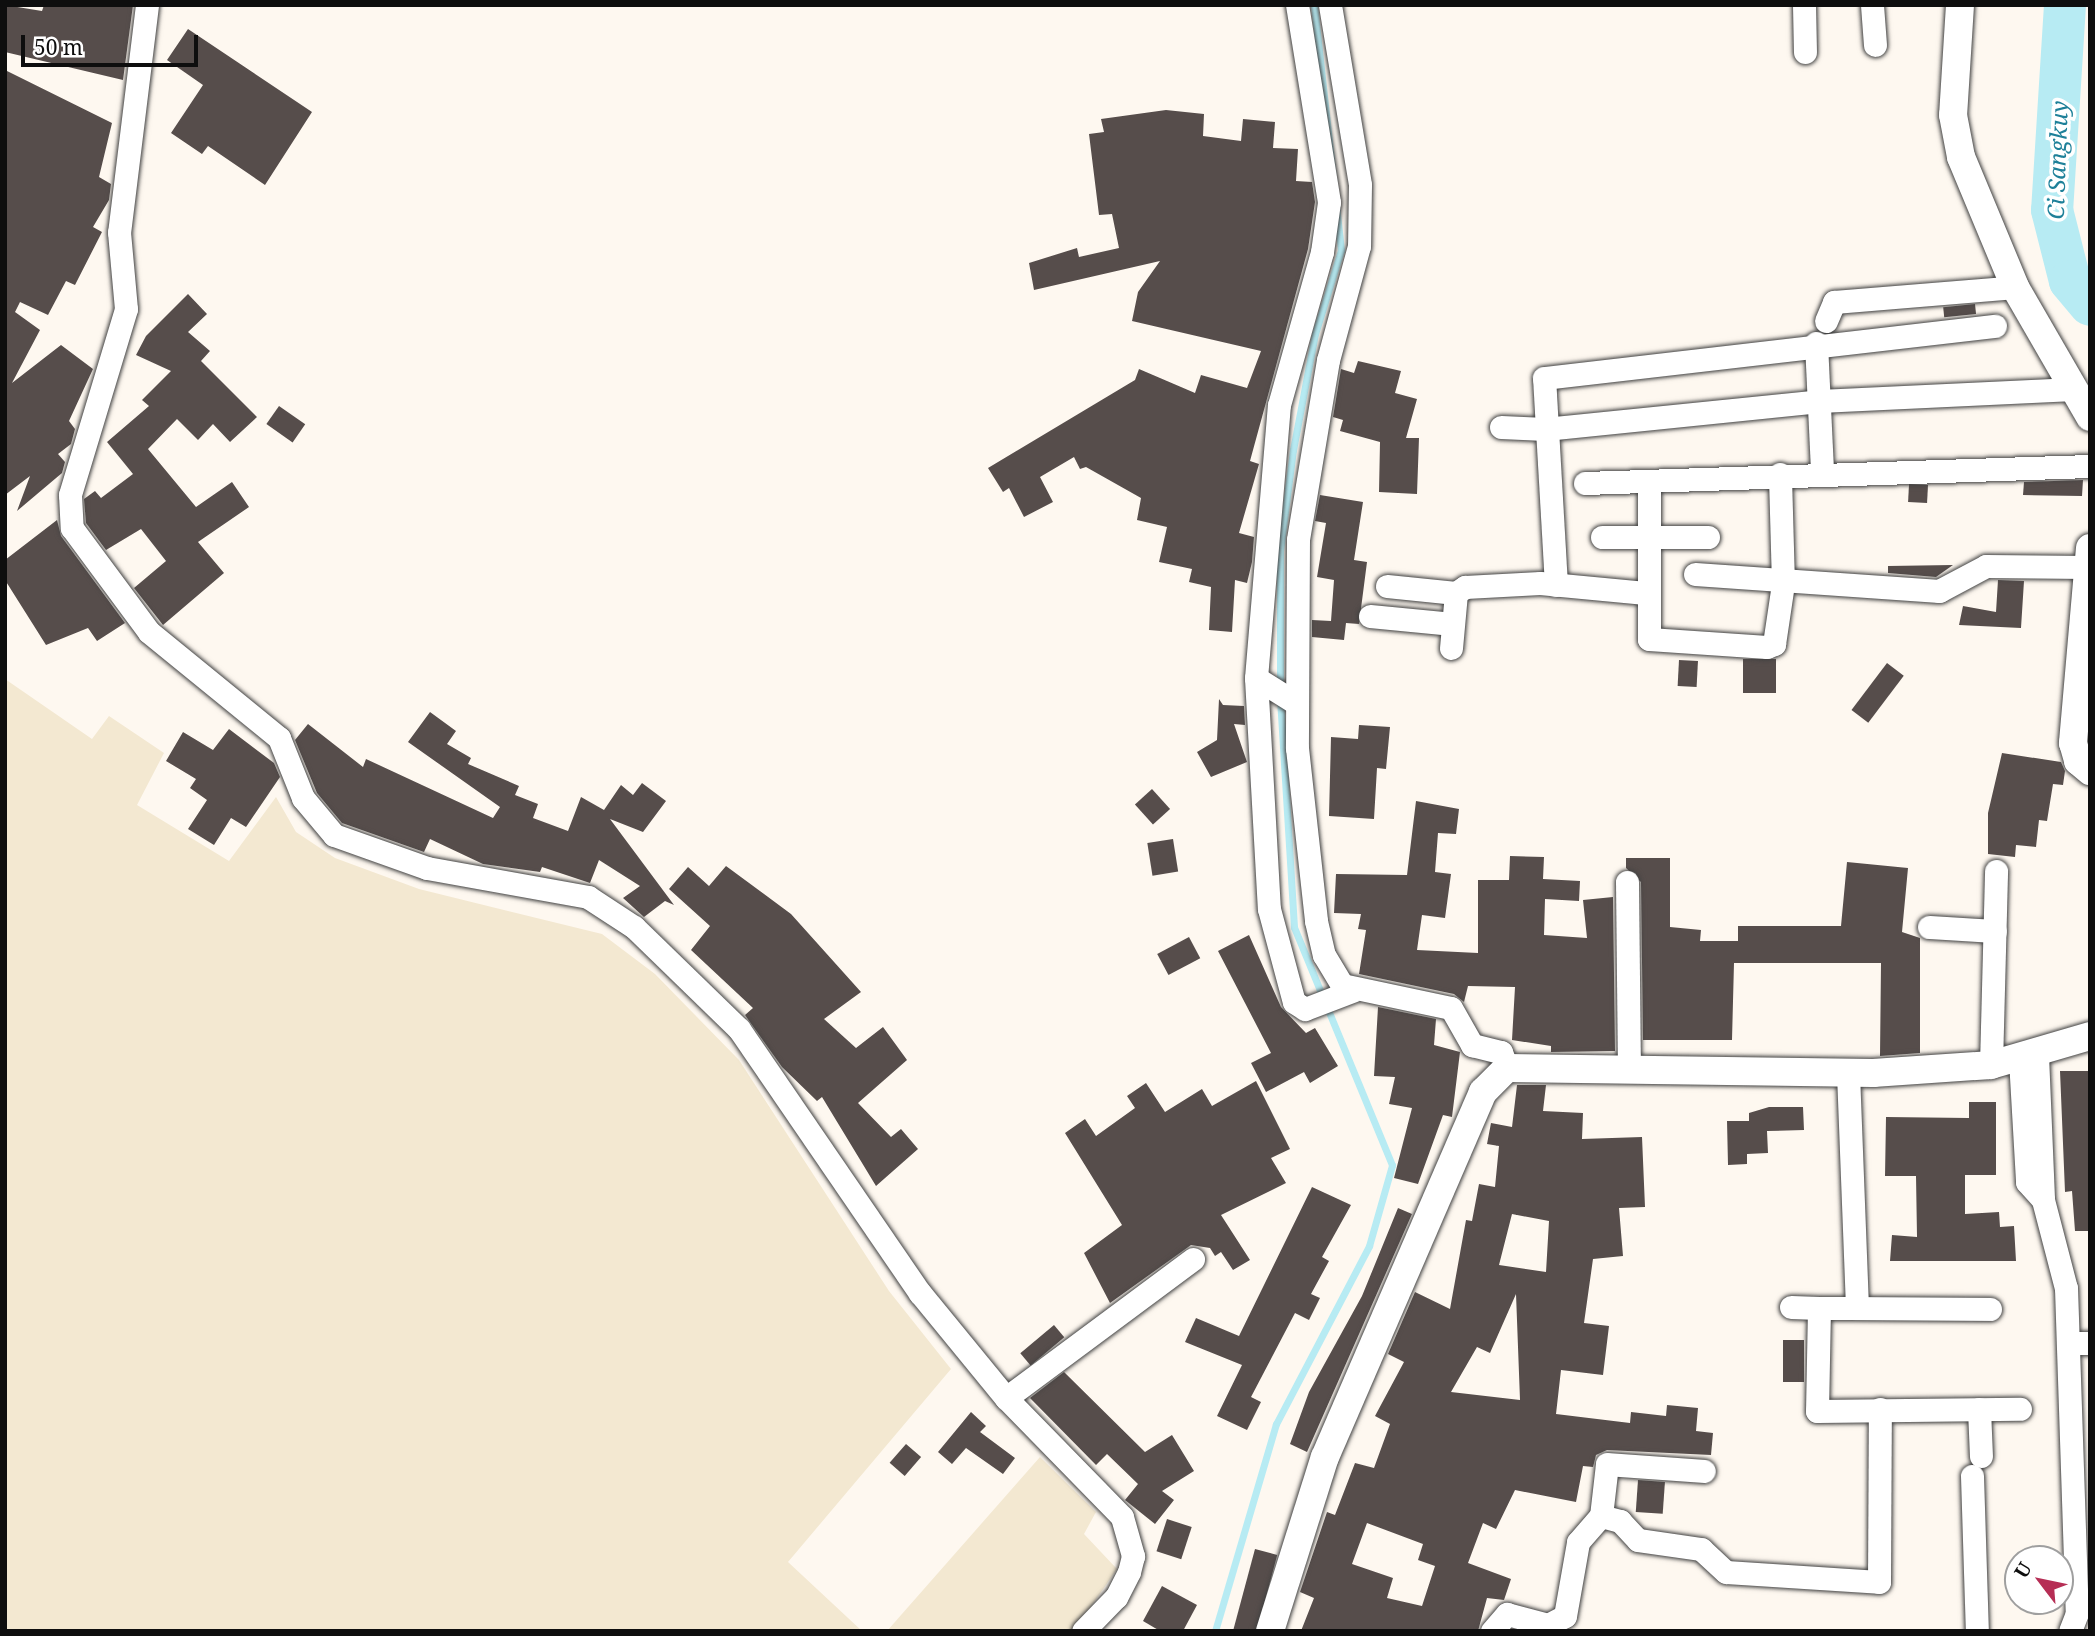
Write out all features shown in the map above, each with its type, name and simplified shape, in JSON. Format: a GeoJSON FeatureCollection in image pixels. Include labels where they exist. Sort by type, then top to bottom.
{"type":"FeatureCollection","features":[{"type":"Feature","properties":{"kind":"street"},"geometry":{"type":"LineString","coordinates":[[147,5],[119,232],[126,309],[68,511],[84,550],[149,632],[279,738],[303,798],[334,835],[427,868],[588,897],[613,909],[661,951],[770,1067],[913,1282],[1006,1398],[1104,1494],[1130,1538],[1133,1556],[1123,1585],[1083,1631]]}},
{"type":"Feature","properties":{"kind":"street"},"geometry":{"type":"LineString","coordinates":[[1297,5],[1329,202],[1317,273],[1285,373],[1272,507],[1258,679],[1269,909],[1294,1002],[1306,1009],[1330,1002],[1352,991]]}},
{"type":"Feature","properties":{"kind":"street"},"geometry":{"type":"LineString","coordinates":[[1331,5],[1360,185],[1359,246],[1328,360],[1294,536],[1293,701],[1316,920],[1335,978],[1352,991],[1456,1011],[1472,1045],[1501,1052],[1507,1069]]}},
{"type":"Feature","properties":{"kind":"street"},"geometry":{"type":"LineString","coordinates":[[1804,5],[1805,52]]}},
{"type":"Feature","properties":{"kind":"street"},"geometry":{"type":"LineString","coordinates":[[1872,5],[1875,45]]}},
{"type":"Feature","properties":{"kind":"street"},"geometry":{"type":"LineString","coordinates":[[1960,5],[1956,135],[2015,287],[2090,416]]}},
{"type":"Feature","properties":{"kind":"street"},"geometry":{"type":"LineString","coordinates":[[1826,321],[1834,302],[2015,287]]}},
{"type":"Feature","properties":{"kind":"street"},"geometry":{"type":"LineString","coordinates":[[1556,585],[1544,378],[1816,343],[1995,326]]}},
{"type":"Feature","properties":{"kind":"street"},"geometry":{"type":"LineString","coordinates":[[1816,343],[1822,472]]}},
{"type":"Feature","properties":{"kind":"street"},"geometry":{"type":"LineString","coordinates":[[1501,427],[1545,429],[1820,401],[2073,389]]}},
{"type":"Feature","properties":{"kind":"street"},"geometry":{"type":"LineString","coordinates":[[1585,483],[1822,472],[2090,466]]}},
{"type":"Feature","properties":{"kind":"street"},"geometry":{"type":"LineString","coordinates":[[1650,481],[1645,631],[1656,643],[1767,648],[1774,644],[1783,584],[1780,474]]}},
{"type":"Feature","properties":{"kind":"street"},"geometry":{"type":"LineString","coordinates":[[1272,507],[1294,536]]}},
{"type":"Feature","properties":{"kind":"street"},"geometry":{"type":"LineString","coordinates":[[1602,537],[1708,537]]}},
{"type":"Feature","properties":{"kind":"street"},"geometry":{"type":"LineString","coordinates":[[1695,574],[1783,584],[1939,591],[1986,566],[2089,558],[2073,743],[2078,761],[2090,771]]}},
{"type":"Feature","properties":{"kind":"street"},"geometry":{"type":"LineString","coordinates":[[1387,586],[1456,593],[1465,587],[1556,585],[1646,593]]}},
{"type":"Feature","properties":{"kind":"street"},"geometry":{"type":"LineString","coordinates":[[1451,648],[1456,593]]}},
{"type":"Feature","properties":{"kind":"street"},"geometry":{"type":"LineString","coordinates":[[1370,615],[1453,624]]}},
{"type":"Feature","properties":{"kind":"street"},"geometry":{"type":"LineString","coordinates":[[1258,679],[1293,701]]}},
{"type":"Feature","properties":{"kind":"street"},"geometry":{"type":"LineString","coordinates":[[1991,1065],[1996,871]]}},
{"type":"Feature","properties":{"kind":"street"},"geometry":{"type":"LineString","coordinates":[[1627,882],[1629,1069]]}},
{"type":"Feature","properties":{"kind":"street"},"geometry":{"type":"LineString","coordinates":[[1928,926],[1995,931]]}},
{"type":"Feature","properties":{"kind":"street"},"geometry":{"type":"LineString","coordinates":[[1270,1631],[1325,1457],[1483,1092],[1507,1069],[1848,1073],[1991,1065],[2028,1057],[2090,1035]]}},
{"type":"Feature","properties":{"kind":"street"},"geometry":{"type":"LineString","coordinates":[[2028,1057],[2043,1200],[2060,1254],[2079,1343],[2079,1619]]}},
{"type":"Feature","properties":{"kind":"street"},"geometry":{"type":"LineString","coordinates":[[1848,1073],[1857,1308]]}},
{"type":"Feature","properties":{"kind":"street"},"geometry":{"type":"LineString","coordinates":[[1006,1398],[1193,1259]]}},
{"type":"Feature","properties":{"kind":"street"},"geometry":{"type":"LineString","coordinates":[[1791,1307],[1990,1309]]}},
{"type":"Feature","properties":{"kind":"street"},"geometry":{"type":"LineString","coordinates":[[1819,1308],[1817,1410],[2020,1409]]}},
{"type":"Feature","properties":{"kind":"street"},"geometry":{"type":"LineString","coordinates":[[1601,1516],[1620,1521],[1646,1542],[1701,1549],[1726,1572],[1879,1581],[1880,1409]]}},
{"type":"Feature","properties":{"kind":"street"},"geometry":{"type":"LineString","coordinates":[[1977,1631],[1976,1466],[1979,1409]]}},
{"type":"Feature","properties":{"kind":"street"},"geometry":{"type":"LineString","coordinates":[[1492,1631],[1507,1615],[1559,1624],[1578,1542],[1601,1516],[1607,1464],[1704,1471]]}},
{"type":"Feature","properties":{"kind":"shaded area"},"geometry":{"type":"Polygon","coordinates":[[[5,679],[92,739],[109,716],[164,753],[137,805],[229,861],[276,797],[296,832],[335,858],[419,889],[602,934],[655,974],[739,1060],[889,1291],[951,1369],[788,1562],[862,1631],[5,1631],[5,679]]]}},
{"type":"Feature","properties":{"kind":"shaded area"},"geometry":{"type":"Polygon","coordinates":[[[1040,1457],[1096,1512],[1084,1534],[1117,1569],[1074,1631],[887,1631],[1040,1457]]]}},
{"type":"Feature","properties":{"kind":"building"},"geometry":{"type":"Polygon","coordinates":[[[5,5],[42,11],[44,5],[133,5],[123,80],[5,52],[5,5]]]}},
{"type":"Feature","properties":{"kind":"building"},"geometry":{"type":"Polygon","coordinates":[[[188,29],[312,112],[265,185],[208,146],[202,154],[171,133],[203,85],[167,60],[188,29]]]}},
{"type":"Feature","properties":{"kind":"building"},"geometry":{"type":"Polygon","coordinates":[[[5,70],[112,123],[99,177],[111,184],[109,200],[93,227],[102,232],[75,285],[66,281],[48,315],[20,302],[15,312],[40,330],[12,383],[61,345],[93,369],[69,421],[75,429],[71,444],[58,454],[65,462],[62,473],[17,511],[30,476],[5,495],[5,70]]]}},
{"type":"Feature","properties":{"kind":"building"},"geometry":{"type":"Polygon","coordinates":[[[1166,110],[1204,114],[1203,136],[1241,141],[1243,119],[1275,122],[1273,148],[1298,149],[1296,181],[1312,182],[1315,202],[1308,249],[1250,461],[1259,464],[1239,533],[1254,537],[1252,562],[1247,583],[1235,580],[1232,632],[1209,630],[1211,587],[1189,582],[1192,569],[1159,562],[1167,527],[1137,520],[1141,498],[1086,467],[1080,469],[1074,457],[1040,477],[1053,502],[1024,517],[1009,488],[1003,492],[988,468],[1135,380],[1139,369],[1195,393],[1201,375],[1247,388],[1261,351],[1132,321],[1138,292],[1160,261],[1034,290],[1029,263],[1077,248],[1079,257],[1119,248],[1112,214],[1099,215],[1089,134],[1104,132],[1101,119],[1166,110]]]}},
{"type":"Feature","properties":{"kind":"building"},"geometry":{"type":"Polygon","coordinates":[[[188,294],[207,314],[188,332],[210,351],[201,361],[257,417],[230,442],[213,424],[198,440],[177,419],[148,449],[196,507],[232,482],[249,507],[198,542],[224,573],[163,625],[134,588],[166,561],[141,529],[106,550],[86,523],[84,499],[95,491],[101,498],[133,474],[107,442],[149,406],[142,400],[171,371],[136,355],[146,336],[188,294]]]}},
{"type":"Feature","properties":{"kind":"building"},"geometry":{"type":"Polygon","coordinates":[[[1975,304],[1976,314],[1944,317],[1943,307],[1975,304]]]}},
{"type":"Feature","properties":{"kind":"building"},"geometry":{"type":"Polygon","coordinates":[[[1358,361],[1401,371],[1395,393],[1417,399],[1406,438],[1419,438],[1417,494],[1379,492],[1380,442],[1340,431],[1343,420],[1333,417],[1341,369],[1354,373],[1358,361]]]}},
{"type":"Feature","properties":{"kind":"building"},"geometry":{"type":"Polygon","coordinates":[[[279,406],[305,424],[293,442],[266,424],[279,406]]]}},
{"type":"Feature","properties":{"kind":"building"},"geometry":{"type":"Polygon","coordinates":[[[2083,480],[2082,496],[2023,495],[2024,482],[2083,480]]]}},
{"type":"Feature","properties":{"kind":"building"},"geometry":{"type":"Polygon","coordinates":[[[1909,484],[1928,485],[1927,503],[1908,502],[1909,484]]]}},
{"type":"Feature","properties":{"kind":"building"},"geometry":{"type":"Polygon","coordinates":[[[1320,495],[1363,502],[1354,560],[1367,562],[1359,624],[1346,623],[1344,640],[1312,637],[1312,620],[1331,621],[1334,580],[1317,577],[1326,523],[1315,521],[1320,495]]]}},
{"type":"Feature","properties":{"kind":"building"},"geometry":{"type":"Polygon","coordinates":[[[57,520],[61,536],[125,623],[97,641],[88,628],[46,645],[5,580],[5,560],[57,520]]]}},
{"type":"Feature","properties":{"kind":"building"},"geometry":{"type":"Polygon","coordinates":[[[1953,565],[1936,577],[1888,573],[1888,566],[1953,565]]]}},
{"type":"Feature","properties":{"kind":"building"},"geometry":{"type":"Polygon","coordinates":[[[1998,580],[2024,581],[2021,628],[1959,625],[1963,606],[1996,612],[1998,580]]]}},
{"type":"Feature","properties":{"kind":"building"},"geometry":{"type":"Polygon","coordinates":[[[1743,659],[1776,659],[1776,693],[1743,693],[1743,659]]]}},
{"type":"Feature","properties":{"kind":"building"},"geometry":{"type":"Polygon","coordinates":[[[1679,660],[1698,661],[1697,687],[1678,686],[1679,660]]]}},
{"type":"Feature","properties":{"kind":"building"},"geometry":{"type":"Polygon","coordinates":[[[1887,663],[1904,676],[1868,723],[1851,710],[1887,663]]]}},
{"type":"Feature","properties":{"kind":"building"},"geometry":{"type":"Polygon","coordinates":[[[1219,699],[1223,705],[1244,706],[1245,725],[1234,724],[1247,762],[1211,777],[1197,752],[1217,740],[1219,699]]]}},
{"type":"Feature","properties":{"kind":"building"},"geometry":{"type":"Polygon","coordinates":[[[430,712],[456,731],[447,744],[471,758],[468,764],[519,786],[515,795],[538,804],[533,818],[568,831],[581,797],[604,810],[621,785],[633,795],[642,783],[666,801],[643,832],[610,819],[674,905],[665,901],[644,917],[623,898],[640,886],[599,860],[590,883],[542,867],[540,872],[483,864],[430,839],[424,852],[342,823],[317,793],[295,740],[308,724],[363,767],[366,759],[493,818],[500,807],[408,742],[430,712]]]}},
{"type":"Feature","properties":{"kind":"building"},"geometry":{"type":"Polygon","coordinates":[[[1359,725],[1390,727],[1386,769],[1377,768],[1374,819],[1329,816],[1331,737],[1358,739],[1359,725]]]}},
{"type":"Feature","properties":{"kind":"building"},"geometry":{"type":"Polygon","coordinates":[[[229,729],[274,763],[280,777],[246,827],[231,818],[214,845],[188,829],[207,800],[190,788],[196,779],[166,761],[183,732],[213,750],[229,729]]]}},
{"type":"Feature","properties":{"kind":"building"},"geometry":{"type":"Polygon","coordinates":[[[2002,753],[2061,762],[2065,771],[2063,785],[2053,784],[2047,821],[2039,820],[2036,847],[2016,845],[2015,857],[1988,854],[1988,813],[2002,753]]]}},
{"type":"Feature","properties":{"kind":"building"},"geometry":{"type":"Polygon","coordinates":[[[1152,789],[1170,809],[1153,824],[1135,804],[1152,789]]]}},
{"type":"Feature","properties":{"kind":"building"},"geometry":{"type":"Polygon","coordinates":[[[1416,801],[1459,809],[1456,834],[1438,833],[1435,872],[1451,874],[1445,918],[1422,915],[1417,950],[1478,953],[1478,880],[1509,880],[1510,856],[1544,857],[1543,879],[1580,881],[1579,901],[1545,899],[1544,935],[1587,938],[1583,900],[1613,897],[1615,1051],[1551,1052],[1551,1046],[1512,1040],[1515,987],[1468,986],[1464,1002],[1454,994],[1359,974],[1366,930],[1358,929],[1361,914],[1334,913],[1336,874],[1407,875],[1416,801]]]}},
{"type":"Feature","properties":{"kind":"building"},"geometry":{"type":"Polygon","coordinates":[[[1173,839],[1178,872],[1152,876],[1147,843],[1173,839]]]}},
{"type":"Feature","properties":{"kind":"building"},"geometry":{"type":"Polygon","coordinates":[[[1626,858],[1670,858],[1670,927],[1701,930],[1700,941],[1738,941],[1738,926],[1841,926],[1847,862],[1908,868],[1902,932],[1920,938],[1920,1053],[1880,1056],[1881,963],[1734,963],[1732,1040],[1643,1040],[1641,882],[1626,868],[1626,858]]]}},
{"type":"Feature","properties":{"kind":"building"},"geometry":{"type":"Polygon","coordinates":[[[726,866],[791,914],[861,992],[824,1019],[856,1048],[883,1027],[907,1060],[858,1103],[891,1137],[901,1129],[918,1149],[876,1186],[822,1097],[817,1101],[782,1067],[745,1015],[753,1008],[691,950],[710,926],[669,889],[688,867],[709,886],[726,866]]]}},
{"type":"Feature","properties":{"kind":"building"},"geometry":{"type":"Polygon","coordinates":[[[1249,935],[1281,1007],[1306,1033],[1315,1028],[1338,1066],[1310,1083],[1304,1072],[1266,1092],[1251,1063],[1271,1053],[1218,951],[1249,935]]]}},
{"type":"Feature","properties":{"kind":"building"},"geometry":{"type":"Polygon","coordinates":[[[1189,937],[1200,958],[1168,975],[1157,954],[1189,937]]]}},
{"type":"Feature","properties":{"kind":"building"},"geometry":{"type":"Polygon","coordinates":[[[1378,1007],[1436,1019],[1434,1045],[1460,1052],[1452,1117],[1443,1115],[1418,1184],[1394,1178],[1412,1108],[1389,1104],[1395,1077],[1374,1076],[1378,1007]]]}},
{"type":"Feature","properties":{"kind":"building"},"geometry":{"type":"Polygon","coordinates":[[[2060,1071],[2090,1071],[2090,1231],[2075,1231],[2072,1191],[2065,1192],[2060,1071]]]}},
{"type":"Feature","properties":{"kind":"building"},"geometry":{"type":"Polygon","coordinates":[[[1256,1081],[1290,1149],[1271,1158],[1286,1183],[1221,1215],[1250,1260],[1233,1270],[1221,1252],[1215,1256],[1210,1248],[1191,1245],[1110,1303],[1084,1253],[1122,1225],[1065,1133],[1085,1119],[1096,1136],[1135,1108],[1127,1096],[1146,1083],[1165,1112],[1202,1089],[1212,1106],[1256,1081]]]}},
{"type":"Feature","properties":{"kind":"building"},"geometry":{"type":"Polygon","coordinates":[[[1517,1085],[1546,1085],[1543,1111],[1583,1113],[1582,1139],[1642,1137],[1645,1207],[1619,1208],[1623,1256],[1593,1259],[1584,1323],[1609,1326],[1603,1375],[1561,1370],[1556,1414],[1630,1423],[1631,1412],[1666,1416],[1667,1405],[1698,1408],[1696,1431],[1713,1433],[1711,1455],[1607,1450],[1596,1455],[1593,1467],[1583,1466],[1576,1502],[1515,1490],[1496,1529],[1483,1523],[1468,1563],[1511,1579],[1504,1600],[1487,1598],[1478,1631],[1301,1631],[1314,1598],[1300,1592],[1327,1512],[1335,1515],[1355,1463],[1374,1468],[1390,1424],[1375,1416],[1404,1362],[1388,1354],[1415,1292],[1450,1309],[1466,1220],[1472,1221],[1479,1184],[1495,1187],[1499,1146],[1487,1144],[1491,1123],[1512,1127],[1517,1085]],[[1512,1214],[1499,1265],[1546,1272],[1549,1221],[1512,1214]],[[1516,1294],[1490,1353],[1477,1347],[1451,1392],[1520,1400],[1516,1294]],[[1367,1523],[1352,1564],[1393,1578],[1387,1598],[1422,1606],[1435,1566],[1418,1560],[1423,1544],[1367,1523]]]}},
{"type":"Feature","properties":{"kind":"building"},"geometry":{"type":"Polygon","coordinates":[[[1969,1102],[1996,1102],[1996,1175],[1965,1175],[1965,1214],[1999,1212],[2000,1227],[2014,1226],[2016,1261],[1890,1261],[1892,1235],[1917,1237],[1916,1176],[1885,1176],[1886,1117],[1969,1118],[1969,1102]]]}},
{"type":"Feature","properties":{"kind":"building"},"geometry":{"type":"Polygon","coordinates":[[[1769,1107],[1803,1107],[1804,1130],[1767,1131],[1768,1153],[1747,1154],[1747,1164],[1728,1165],[1727,1121],[1749,1121],[1749,1113],[1769,1107]]]}},
{"type":"Feature","properties":{"kind":"building"},"geometry":{"type":"Polygon","coordinates":[[[1312,1187],[1351,1205],[1322,1257],[1329,1261],[1311,1294],[1320,1298],[1309,1320],[1295,1313],[1251,1397],[1261,1402],[1247,1430],[1217,1416],[1242,1365],[1185,1342],[1196,1318],[1239,1336],[1312,1187]]]}},
{"type":"Feature","properties":{"kind":"building"},"geometry":{"type":"Polygon","coordinates":[[[1398,1208],[1412,1214],[1307,1452],[1290,1444],[1309,1392],[1362,1296],[1398,1208]]]}},
{"type":"Feature","properties":{"kind":"building"},"geometry":{"type":"Polygon","coordinates":[[[1054,1325],[1064,1337],[1031,1366],[1020,1353],[1054,1325]]]}},
{"type":"Feature","properties":{"kind":"building"},"geometry":{"type":"Polygon","coordinates":[[[1783,1340],[1804,1340],[1804,1382],[1783,1382],[1783,1340]]]}},
{"type":"Feature","properties":{"kind":"building"},"geometry":{"type":"Polygon","coordinates":[[[1064,1372],[1145,1452],[1172,1435],[1194,1471],[1162,1491],[1174,1500],[1155,1524],[1125,1500],[1138,1484],[1107,1454],[1096,1465],[1030,1398],[1064,1372]]]}},
{"type":"Feature","properties":{"kind":"building"},"geometry":{"type":"Polygon","coordinates":[[[971,1412],[986,1426],[980,1432],[1015,1458],[1003,1474],[966,1448],[952,1464],[938,1452],[971,1412]]]}},
{"type":"Feature","properties":{"kind":"building"},"geometry":{"type":"Polygon","coordinates":[[[906,1444],[921,1457],[905,1476],[890,1463],[906,1444]]]}},
{"type":"Feature","properties":{"kind":"building"},"geometry":{"type":"Polygon","coordinates":[[[1638,1480],[1665,1482],[1663,1514],[1636,1512],[1638,1480]]]}},
{"type":"Feature","properties":{"kind":"building"},"geometry":{"type":"Polygon","coordinates":[[[1167,1519],[1192,1527],[1181,1559],[1156,1551],[1167,1519]]]}},
{"type":"Feature","properties":{"kind":"building"},"geometry":{"type":"Polygon","coordinates":[[[1255,1549],[1277,1555],[1257,1631],[1233,1631],[1255,1549]]]}},
{"type":"Feature","properties":{"kind":"building"},"geometry":{"type":"Polygon","coordinates":[[[1162,1586],[1197,1605],[1183,1631],[1160,1631],[1143,1621],[1162,1586]]]}},
{"type":"Feature","properties":{"kind":"waterway"},"geometry":{"type":"LineString","coordinates":[[1280,688],[1280,551],[1293,450],[1315,334],[1341,250],[1314,5]]}},
{"type":"Feature","properties":{"kind":"waterway","name":"Ci Sangkuy"},"geometry":{"type":"LineString","coordinates":[[2065,5],[2052,210],[2070,281],[2090,305]]}},
{"type":"Feature","properties":{"kind":"waterway"},"geometry":{"type":"LineString","coordinates":[[1215,1631],[1276,1424],[1369,1246],[1392,1165],[1294,927],[1280,699]]}}]}
